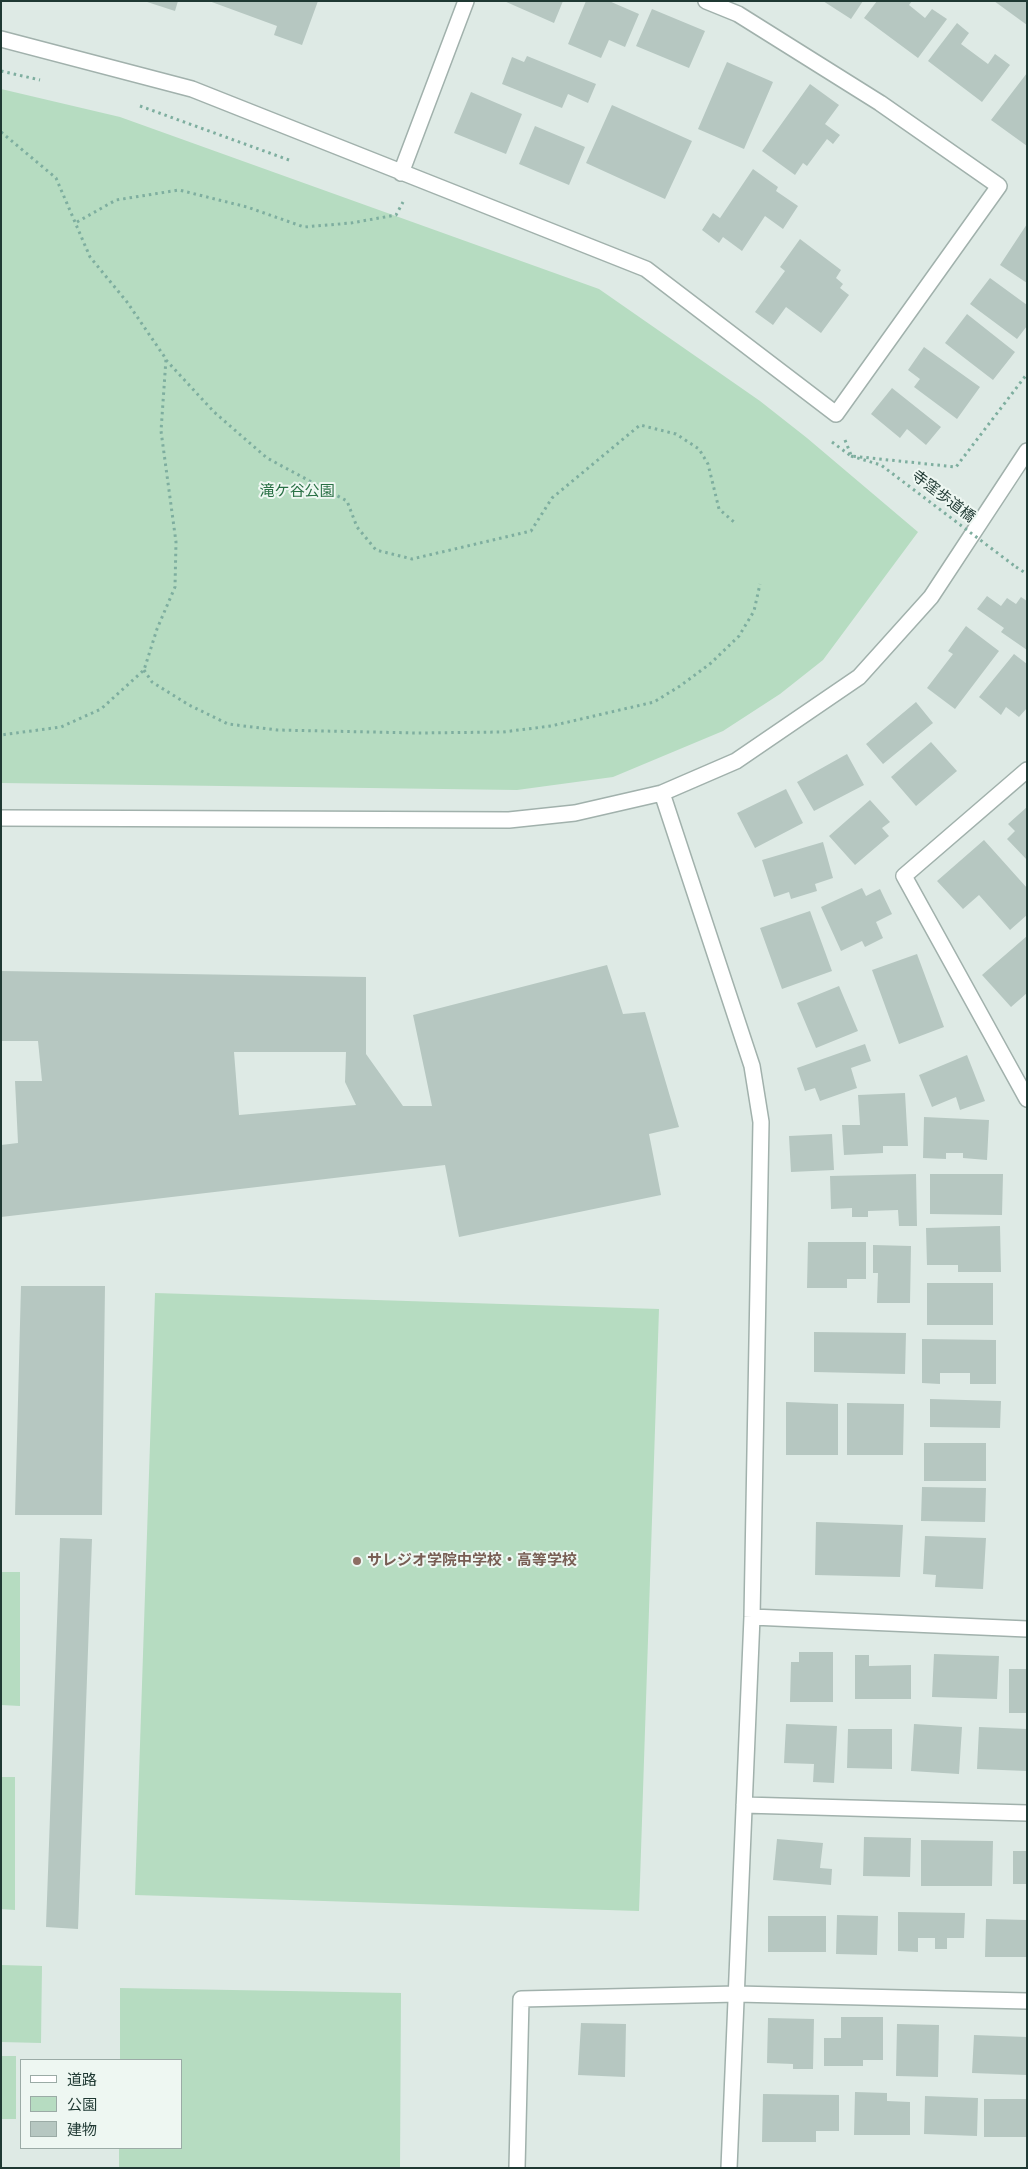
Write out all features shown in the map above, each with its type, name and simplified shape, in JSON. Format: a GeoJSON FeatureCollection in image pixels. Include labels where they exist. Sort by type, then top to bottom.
{"type":"FeatureCollection","features":[{"type":"Feature","properties":{"kind":"street"},"geometry":{"type":"LineString","coordinates":[[401,173],[466,1]]}},
{"type":"Feature","properties":{"kind":"street"},"geometry":{"type":"LineString","coordinates":[[1,39],[192,89],[646,269],[836,414],[999,186],[871,98],[738,14],[706,1]]}},
{"type":"Feature","properties":{"kind":"street"},"geometry":{"type":"LineString","coordinates":[[1,818],[509,820],[575,813],[662,793],[736,761],[859,677],[931,597],[1027,451]]}},
{"type":"Feature","properties":{"kind":"street"},"geometry":{"type":"LineString","coordinates":[[1027,770],[904,876],[1027,1099]]}},
{"type":"Feature","properties":{"kind":"street"},"geometry":{"type":"LineString","coordinates":[[662,793],[752,1066],[761,1122],[752,1617],[729,2168]]}},
{"type":"Feature","properties":{"kind":"street"},"geometry":{"type":"LineString","coordinates":[[752,1617],[1027,1629]]}},
{"type":"Feature","properties":{"kind":"street"},"geometry":{"type":"LineString","coordinates":[[744,1805],[1027,1814]]}},
{"type":"Feature","properties":{"kind":"street"},"geometry":{"type":"LineString","coordinates":[[517,2168],[521,1999],[737,1994],[1027,2001]]}},
{"type":"Feature","properties":{"kind":"path"},"geometry":{"type":"LineString","coordinates":[[1,71],[48,82]]}},
{"type":"Feature","properties":{"kind":"path"},"geometry":{"type":"LineString","coordinates":[[132,104],[291,161]]}},
{"type":"Feature","properties":{"kind":"path"},"geometry":{"type":"LineString","coordinates":[[1,132],[56,178],[77,222],[90,256],[127,302],[166,360],[214,412],[267,458],[347,501],[357,527],[376,550],[412,559],[531,531],[552,498],[640,425],[676,434],[699,449],[708,464],[719,509],[734,522]]}},
{"type":"Feature","properties":{"kind":"path"},"geometry":{"type":"LineString","coordinates":[[77,222],[116,200],[178,190],[247,207],[304,227],[351,224],[396,215],[403,201]]}},
{"type":"Feature","properties":{"kind":"path"},"geometry":{"type":"LineString","coordinates":[[394,198],[412,205]]}},
{"type":"Feature","properties":{"kind":"path"},"geometry":{"type":"LineString","coordinates":[[1,735],[61,728],[101,709],[144,670],[157,629],[175,587],[176,542],[161,431],[166,360]]}},
{"type":"Feature","properties":{"kind":"path"},"geometry":{"type":"LineString","coordinates":[[827,438],[851,456],[956,467],[1027,374]]}},
{"type":"Feature","properties":{"kind":"path","name":"寺窪歩道橋"},"geometry":{"type":"LineString","coordinates":[[851,456],[881,465],[1027,574]]}},
{"type":"Feature","properties":{"kind":"path"},"geometry":{"type":"LineString","coordinates":[[144,670],[152,682],[189,705],[228,724],[277,730],[417,733],[503,732],[551,726],[654,702],[680,686],[711,663],[739,636],[754,610],[760,584]]}},
{"type":"Feature","properties":{"kind":"green space","name":"滝ケ谷公園"},"geometry":{"type":"Polygon","coordinates":[[[1,89],[120,117],[599,289],[760,401],[807,438],[918,532],[823,660],[780,694],[723,731],[613,777],[517,790],[1,783],[1,89]]]}},
{"type":"Feature","properties":{"kind":"green space"},"geometry":{"type":"Polygon","coordinates":[[[155,1293],[659,1309],[639,1911],[135,1895],[155,1293]]]}},
{"type":"Feature","properties":{"kind":"green space"},"geometry":{"type":"Polygon","coordinates":[[[1,1572],[20,1572],[20,1706],[1,1705],[1,1572]]]}},
{"type":"Feature","properties":{"kind":"green space"},"geometry":{"type":"Polygon","coordinates":[[[1,1777],[15,1777],[15,1910],[1,1909],[1,1777]]]}},
{"type":"Feature","properties":{"kind":"green space"},"geometry":{"type":"Polygon","coordinates":[[[1,1965],[42,1966],[41,2043],[1,2042],[1,1965]]]}},
{"type":"Feature","properties":{"kind":"green space"},"geometry":{"type":"Polygon","coordinates":[[[120,1988],[401,1993],[400,2168],[119,2168],[119,2149],[182,2149],[182,2059],[120,2059],[120,1988]]]}},
{"type":"Feature","properties":{"kind":"green space"},"geometry":{"type":"Polygon","coordinates":[[[1,2056],[16,2056],[16,2119],[1,2119],[1,2056]]]}},
{"type":"Feature","properties":{"kind":"building"},"geometry":{"type":"Polygon","coordinates":[[[144,1],[178,1],[175,11],[144,1]]]}},
{"type":"Feature","properties":{"kind":"building"},"geometry":{"type":"Polygon","coordinates":[[[209,1],[318,1],[302,45],[274,35],[277,26],[209,1]]]}},
{"type":"Feature","properties":{"kind":"building"},"geometry":{"type":"Polygon","coordinates":[[[504,1],[563,1],[554,23],[504,1]]]}},
{"type":"Feature","properties":{"kind":"building"},"geometry":{"type":"Polygon","coordinates":[[[586,1],[609,1],[639,14],[625,47],[609,40],[601,58],[568,44],[586,1]]]}},
{"type":"Feature","properties":{"kind":"building"},"geometry":{"type":"Polygon","coordinates":[[[823,1],[863,1],[851,19],[823,1]]]}},
{"type":"Feature","properties":{"kind":"building"},"geometry":{"type":"Polygon","coordinates":[[[877,1],[912,1],[909,5],[925,18],[932,9],[947,19],[918,58],[864,18],[877,1]]]}},
{"type":"Feature","properties":{"kind":"building"},"geometry":{"type":"Polygon","coordinates":[[[994,1],[1027,1],[1027,25],[994,1]]]}},
{"type":"Feature","properties":{"kind":"building"},"geometry":{"type":"Polygon","coordinates":[[[652,9],[705,31],[689,68],[636,46],[652,9]]]}},
{"type":"Feature","properties":{"kind":"building"},"geometry":{"type":"Polygon","coordinates":[[[957,23],[969,33],[961,44],[988,64],[995,54],[1010,65],[982,102],[928,61],[957,23]]]}},
{"type":"Feature","properties":{"kind":"building"},"geometry":{"type":"Polygon","coordinates":[[[527,56],[596,84],[588,103],[568,94],[562,108],[502,84],[512,57],[524,62],[527,56]]]}},
{"type":"Feature","properties":{"kind":"building"},"geometry":{"type":"Polygon","coordinates":[[[727,62],[773,82],[744,149],[698,129],[727,62]]]}},
{"type":"Feature","properties":{"kind":"building"},"geometry":{"type":"Polygon","coordinates":[[[1027,73],[1027,146],[991,120],[1027,73]]]}},
{"type":"Feature","properties":{"kind":"building"},"geometry":{"type":"Polygon","coordinates":[[[810,84],[839,105],[825,124],[840,135],[833,144],[827,139],[807,166],[803,163],[795,175],[762,151],[810,84]]]}},
{"type":"Feature","properties":{"kind":"building"},"geometry":{"type":"Polygon","coordinates":[[[471,92],[522,114],[506,154],[454,133],[471,92]]]}},
{"type":"Feature","properties":{"kind":"building"},"geometry":{"type":"Polygon","coordinates":[[[612,105],[692,141],[665,199],[586,163],[612,105]]]}},
{"type":"Feature","properties":{"kind":"building"},"geometry":{"type":"Polygon","coordinates":[[[535,126],[585,147],[569,185],[519,164],[535,126]]]}},
{"type":"Feature","properties":{"kind":"building"},"geometry":{"type":"Polygon","coordinates":[[[753,169],[778,187],[776,191],[798,206],[783,229],[765,216],[742,251],[723,237],[719,243],[702,230],[713,213],[720,218],[753,169]]]}},
{"type":"Feature","properties":{"kind":"building"},"geometry":{"type":"Polygon","coordinates":[[[1027,224],[1027,283],[1000,265],[1027,224]]]}},
{"type":"Feature","properties":{"kind":"building"},"geometry":{"type":"Polygon","coordinates":[[[800,239],[841,270],[836,278],[843,284],[840,288],[849,295],[821,333],[786,307],[773,325],[755,312],[785,271],[780,267],[800,239]]]}},
{"type":"Feature","properties":{"kind":"building"},"geometry":{"type":"Polygon","coordinates":[[[990,278],[1027,305],[1027,326],[1017,339],[970,304],[990,278]]]}},
{"type":"Feature","properties":{"kind":"building"},"geometry":{"type":"Polygon","coordinates":[[[967,314],[1015,352],[993,380],[945,343],[967,314]]]}},
{"type":"Feature","properties":{"kind":"building"},"geometry":{"type":"Polygon","coordinates":[[[924,347],[980,387],[957,419],[914,387],[920,379],[908,370],[924,347]]]}},
{"type":"Feature","properties":{"kind":"building"},"geometry":{"type":"Polygon","coordinates":[[[892,388],[941,427],[926,445],[907,429],[900,438],[871,414],[892,388]]]}},
{"type":"Feature","properties":{"kind":"building"},"geometry":{"type":"Polygon","coordinates":[[[987,596],[1001,606],[1007,598],[1016,604],[1021,597],[1027,601],[1027,650],[1001,632],[1004,628],[977,609],[987,596]]]}},
{"type":"Feature","properties":{"kind":"building"},"geometry":{"type":"Polygon","coordinates":[[[966,626],[999,651],[955,709],[927,688],[953,654],[948,651],[966,626]]]}},
{"type":"Feature","properties":{"kind":"building"},"geometry":{"type":"Polygon","coordinates":[[[1014,654],[1027,664],[1027,708],[1019,717],[1006,707],[1001,715],[979,697],[1014,654]]]}},
{"type":"Feature","properties":{"kind":"building"},"geometry":{"type":"Polygon","coordinates":[[[916,702],[933,723],[883,764],[866,744],[916,702]]]}},
{"type":"Feature","properties":{"kind":"building"},"geometry":{"type":"Polygon","coordinates":[[[931,742],[957,771],[916,806],[891,777],[931,742]]]}},
{"type":"Feature","properties":{"kind":"building"},"geometry":{"type":"Polygon","coordinates":[[[847,754],[864,785],[814,811],[797,782],[847,754]]]}},
{"type":"Feature","properties":{"kind":"building"},"geometry":{"type":"Polygon","coordinates":[[[786,789],[803,823],[755,848],[737,813],[786,789]]]}},
{"type":"Feature","properties":{"kind":"building"},"geometry":{"type":"Polygon","coordinates":[[[870,800],[890,822],[882,828],[889,836],[855,865],[829,836],[870,800]]]}},
{"type":"Feature","properties":{"kind":"building"},"geometry":{"type":"Polygon","coordinates":[[[1027,807],[1027,860],[1007,839],[1015,831],[1008,824],[1027,807]]]}},
{"type":"Feature","properties":{"kind":"building"},"geometry":{"type":"Polygon","coordinates":[[[984,840],[1027,888],[1027,915],[1010,930],[979,895],[963,909],[937,881],[984,840]]]}},
{"type":"Feature","properties":{"kind":"building"},"geometry":{"type":"Polygon","coordinates":[[[823,842],[833,878],[815,884],[817,891],[791,899],[789,892],[774,897],[762,860],[823,842]]]}},
{"type":"Feature","properties":{"kind":"building"},"geometry":{"type":"Polygon","coordinates":[[[862,888],[866,896],[880,889],[892,914],[876,922],[883,938],[865,947],[862,941],[841,951],[821,907],[862,888]]]}},
{"type":"Feature","properties":{"kind":"building"},"geometry":{"type":"Polygon","coordinates":[[[810,911],[832,971],[782,989],[760,928],[810,911]]]}},
{"type":"Feature","properties":{"kind":"building"},"geometry":{"type":"Polygon","coordinates":[[[1027,936],[1027,993],[1011,1007],[982,975],[1027,936]]]}},
{"type":"Feature","properties":{"kind":"building"},"geometry":{"type":"Polygon","coordinates":[[[917,954],[944,1027],[899,1044],[872,970],[917,954]]]}},
{"type":"Feature","properties":{"kind":"building"},"geometry":{"type":"Polygon","coordinates":[[[607,965],[623,1014],[645,1012],[679,1127],[649,1134],[661,1195],[459,1237],[445,1165],[1,1217],[1,1145],[18,1143],[15,1081],[42,1081],[38,1041],[1,1041],[1,971],[366,977],[366,1054],[403,1106],[432,1106],[413,1015],[607,965]],[[234,1052],[239,1115],[356,1105],[345,1082],[346,1052],[234,1052]]]}},
{"type":"Feature","properties":{"kind":"building"},"geometry":{"type":"Polygon","coordinates":[[[839,986],[858,1031],[816,1048],[797,1003],[839,986]]]}},
{"type":"Feature","properties":{"kind":"building"},"geometry":{"type":"Polygon","coordinates":[[[865,1044],[871,1061],[851,1068],[857,1088],[820,1101],[815,1088],[805,1091],[797,1068],[865,1044]]]}},
{"type":"Feature","properties":{"kind":"building"},"geometry":{"type":"Polygon","coordinates":[[[967,1055],[985,1101],[960,1110],[956,1097],[932,1107],[919,1075],[967,1055]]]}},
{"type":"Feature","properties":{"kind":"building"},"geometry":{"type":"Polygon","coordinates":[[[905,1093],[908,1146],[883,1146],[883,1153],[844,1155],[842,1125],[860,1125],[858,1095],[905,1093]]]}},
{"type":"Feature","properties":{"kind":"building"},"geometry":{"type":"Polygon","coordinates":[[[924,1117],[989,1120],[987,1160],[963,1158],[963,1153],[946,1153],[946,1159],[923,1158],[924,1117]]]}},
{"type":"Feature","properties":{"kind":"building"},"geometry":{"type":"Polygon","coordinates":[[[832,1134],[834,1170],[791,1172],[789,1136],[832,1134]]]}},
{"type":"Feature","properties":{"kind":"building"},"geometry":{"type":"Polygon","coordinates":[[[916,1174],[917,1226],[899,1226],[898,1210],[868,1211],[868,1217],[852,1217],[852,1208],[831,1209],[830,1176],[916,1174]]]}},
{"type":"Feature","properties":{"kind":"building"},"geometry":{"type":"Polygon","coordinates":[[[930,1174],[1003,1174],[1002,1215],[930,1214],[930,1174]]]}},
{"type":"Feature","properties":{"kind":"building"},"geometry":{"type":"Polygon","coordinates":[[[1000,1226],[1001,1272],[958,1272],[958,1265],[927,1265],[926,1228],[1000,1226]]]}},
{"type":"Feature","properties":{"kind":"building"},"geometry":{"type":"Polygon","coordinates":[[[808,1242],[866,1242],[866,1279],[847,1279],[847,1288],[807,1288],[808,1242]]]}},
{"type":"Feature","properties":{"kind":"building"},"geometry":{"type":"Polygon","coordinates":[[[873,1245],[911,1246],[910,1303],[877,1303],[878,1273],[873,1273],[873,1245]]]}},
{"type":"Feature","properties":{"kind":"building"},"geometry":{"type":"Polygon","coordinates":[[[927,1283],[993,1283],[993,1325],[927,1325],[927,1283]]]}},
{"type":"Feature","properties":{"kind":"building"},"geometry":{"type":"Polygon","coordinates":[[[21,1286],[105,1286],[102,1515],[15,1515],[21,1286]]]}},
{"type":"Feature","properties":{"kind":"building"},"geometry":{"type":"Polygon","coordinates":[[[814,1332],[906,1333],[905,1374],[814,1372],[814,1332]]]}},
{"type":"Feature","properties":{"kind":"building"},"geometry":{"type":"Polygon","coordinates":[[[922,1339],[996,1340],[996,1384],[970,1384],[970,1373],[940,1373],[940,1384],[922,1383],[922,1339]]]}},
{"type":"Feature","properties":{"kind":"building"},"geometry":{"type":"Polygon","coordinates":[[[930,1399],[1001,1401],[1000,1428],[930,1427],[930,1399]]]}},
{"type":"Feature","properties":{"kind":"building"},"geometry":{"type":"Polygon","coordinates":[[[786,1402],[838,1404],[838,1455],[786,1455],[786,1402]]]}},
{"type":"Feature","properties":{"kind":"building"},"geometry":{"type":"Polygon","coordinates":[[[847,1403],[904,1404],[903,1455],[847,1455],[847,1403]]]}},
{"type":"Feature","properties":{"kind":"building"},"geometry":{"type":"Polygon","coordinates":[[[924,1443],[986,1443],[986,1481],[924,1481],[924,1443]]]}},
{"type":"Feature","properties":{"kind":"building"},"geometry":{"type":"Polygon","coordinates":[[[922,1487],[986,1488],[985,1522],[921,1521],[922,1487]]]}},
{"type":"Feature","properties":{"kind":"building"},"geometry":{"type":"Polygon","coordinates":[[[816,1522],[903,1525],[900,1577],[815,1575],[816,1522]]]}},
{"type":"Feature","properties":{"kind":"building"},"geometry":{"type":"Polygon","coordinates":[[[925,1536],[986,1538],[983,1589],[935,1587],[936,1575],[923,1574],[925,1536]]]}},
{"type":"Feature","properties":{"kind":"building"},"geometry":{"type":"Polygon","coordinates":[[[60,1538],[92,1539],[78,1929],[46,1927],[60,1538]]]}},
{"type":"Feature","properties":{"kind":"building"},"geometry":{"type":"Polygon","coordinates":[[[799,1652],[833,1652],[833,1702],[790,1702],[791,1662],[799,1662],[799,1652]]]}},
{"type":"Feature","properties":{"kind":"building"},"geometry":{"type":"Polygon","coordinates":[[[934,1654],[999,1656],[997,1699],[932,1697],[934,1654]]]}},
{"type":"Feature","properties":{"kind":"building"},"geometry":{"type":"Polygon","coordinates":[[[855,1655],[869,1655],[869,1666],[911,1665],[911,1699],[855,1699],[855,1655]]]}},
{"type":"Feature","properties":{"kind":"building"},"geometry":{"type":"Polygon","coordinates":[[[1009,1669],[1027,1669],[1027,1713],[1009,1713],[1009,1669]]]}},
{"type":"Feature","properties":{"kind":"building"},"geometry":{"type":"Polygon","coordinates":[[[786,1724],[837,1726],[834,1783],[813,1782],[814,1764],[784,1763],[786,1724]]]}},
{"type":"Feature","properties":{"kind":"building"},"geometry":{"type":"Polygon","coordinates":[[[914,1724],[962,1727],[959,1774],[911,1771],[914,1724]]]}},
{"type":"Feature","properties":{"kind":"building"},"geometry":{"type":"Polygon","coordinates":[[[979,1727],[1027,1729],[1027,1771],[977,1769],[979,1727]]]}},
{"type":"Feature","properties":{"kind":"building"},"geometry":{"type":"Polygon","coordinates":[[[848,1729],[892,1729],[892,1769],[847,1768],[848,1729]]]}},
{"type":"Feature","properties":{"kind":"building"},"geometry":{"type":"Polygon","coordinates":[[[864,1837],[911,1838],[910,1877],[863,1876],[864,1837]]]}},
{"type":"Feature","properties":{"kind":"building"},"geometry":{"type":"Polygon","coordinates":[[[777,1839],[823,1843],[820,1868],[832,1869],[831,1885],[773,1880],[777,1839]]]}},
{"type":"Feature","properties":{"kind":"building"},"geometry":{"type":"Polygon","coordinates":[[[921,1840],[993,1841],[992,1886],[921,1886],[921,1840]]]}},
{"type":"Feature","properties":{"kind":"building"},"geometry":{"type":"Polygon","coordinates":[[[1013,1851],[1027,1851],[1027,1884],[1013,1884],[1013,1851]]]}},
{"type":"Feature","properties":{"kind":"building"},"geometry":{"type":"Polygon","coordinates":[[[898,1912],[965,1913],[964,1938],[947,1938],[947,1949],[935,1949],[935,1938],[918,1938],[918,1952],[898,1951],[898,1912]]]}},
{"type":"Feature","properties":{"kind":"building"},"geometry":{"type":"Polygon","coordinates":[[[837,1915],[878,1916],[877,1955],[836,1954],[837,1915]]]}},
{"type":"Feature","properties":{"kind":"building"},"geometry":{"type":"Polygon","coordinates":[[[768,1916],[826,1916],[826,1952],[768,1952],[768,1916]]]}},
{"type":"Feature","properties":{"kind":"building"},"geometry":{"type":"Polygon","coordinates":[[[986,1919],[1027,1920],[1027,1957],[985,1957],[986,1919]]]}},
{"type":"Feature","properties":{"kind":"building"},"geometry":{"type":"Polygon","coordinates":[[[841,2017],[883,2017],[883,2060],[863,2060],[863,2066],[824,2066],[824,2038],[841,2038],[841,2017]]]}},
{"type":"Feature","properties":{"kind":"building"},"geometry":{"type":"Polygon","coordinates":[[[768,2018],[814,2019],[813,2069],[793,2069],[793,2064],[767,2063],[768,2018]]]}},
{"type":"Feature","properties":{"kind":"building"},"geometry":{"type":"Polygon","coordinates":[[[581,2023],[626,2024],[625,2077],[578,2075],[581,2023]]]}},
{"type":"Feature","properties":{"kind":"building"},"geometry":{"type":"Polygon","coordinates":[[[897,2024],[939,2025],[938,2077],[896,2076],[897,2024]]]}},
{"type":"Feature","properties":{"kind":"building"},"geometry":{"type":"Polygon","coordinates":[[[974,2035],[1027,2037],[1027,2075],[972,2073],[974,2035]]]}},
{"type":"Feature","properties":{"kind":"building"},"geometry":{"type":"Polygon","coordinates":[[[855,2092],[887,2093],[887,2101],[910,2102],[910,2135],[854,2135],[855,2092]]]}},
{"type":"Feature","properties":{"kind":"building"},"geometry":{"type":"Polygon","coordinates":[[[763,2094],[839,2095],[839,2131],[816,2131],[816,2142],[762,2142],[763,2094]]]}},
{"type":"Feature","properties":{"kind":"building"},"geometry":{"type":"Polygon","coordinates":[[[925,2096],[978,2098],[977,2136],[924,2134],[925,2096]]]}},
{"type":"Feature","properties":{"kind":"building"},"geometry":{"type":"Polygon","coordinates":[[[984,2099],[1027,2099],[1027,2137],[984,2137],[984,2099]]]}},
{"type":"Feature","properties":{"kind":"place","name":"サレジオ学院中学校・高等学校"},"geometry":{"type":"Point","coordinates":[357,1561]}}]}
